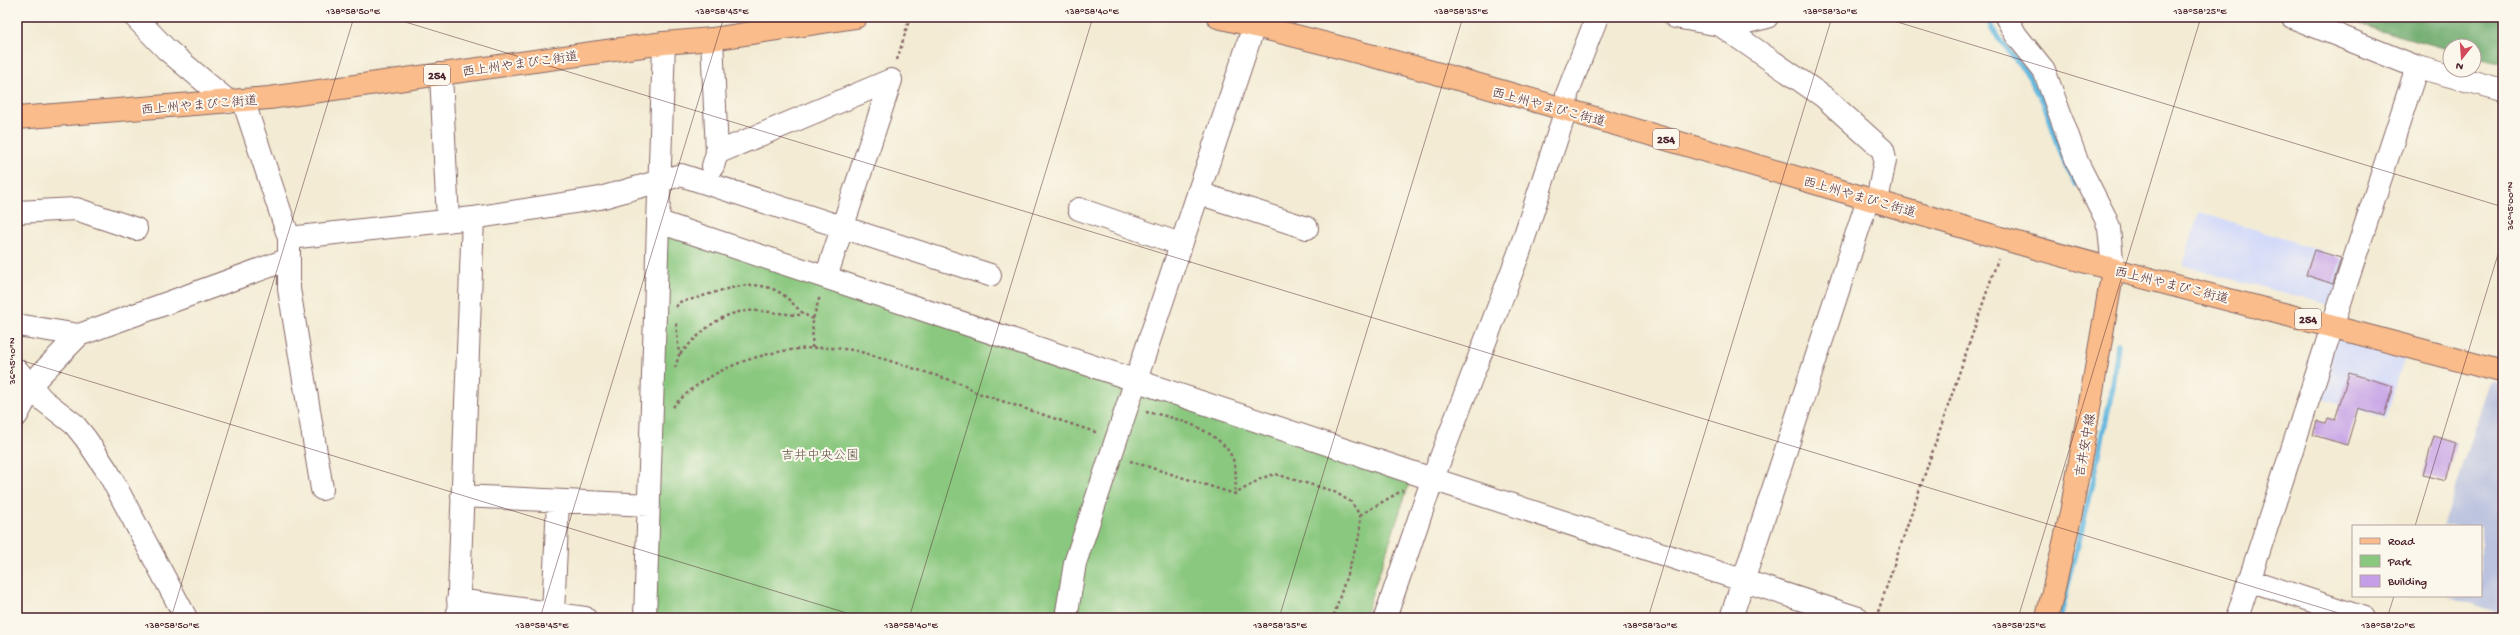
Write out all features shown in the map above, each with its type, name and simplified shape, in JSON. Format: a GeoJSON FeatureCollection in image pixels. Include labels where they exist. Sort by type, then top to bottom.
{"type":"FeatureCollection","features":[{"type":"Feature","properties":{"kind":"main road","name":"西上州やまびこ街道"},"geometry":{"type":"LineString","coordinates":[[17,118],[236,101],[664,42],[712,40],[856,17]]}},
{"type":"Feature","properties":{"kind":"main road","name":"西上州やまびこ街道"},"geometry":{"type":"LineString","coordinates":[[1218,17],[1566,110],[2113,270],[2334,325],[2503,372]]}},
{"type":"Feature","properties":{"kind":"main road","name":"吉井安中線"},"geometry":{"type":"LineString","coordinates":[[2047,618],[2071,514],[2113,270]]}},
{"type":"Feature","properties":{"kind":"street"},"geometry":{"type":"LineString","coordinates":[[135,17],[166,49],[236,101],[289,238],[289,289],[322,489]]}},
{"type":"Feature","properties":{"kind":"street"},"geometry":{"type":"LineString","coordinates":[[1385,618],[1433,478],[1520,253],[1566,110],[1566,94],[1597,17]]}},
{"type":"Feature","properties":{"kind":"street"},"geometry":{"type":"LineString","coordinates":[[1675,17],[1720,25],[1735,25],[1767,17]]}},
{"type":"Feature","properties":{"kind":"street"},"geometry":{"type":"LineString","coordinates":[[2006,17],[2016,35],[2044,70],[2078,164],[2109,228],[2113,270]]}},
{"type":"Feature","properties":{"kind":"street"},"geometry":{"type":"LineString","coordinates":[[2292,17],[2418,67],[2503,90]]}},
{"type":"Feature","properties":{"kind":"street"},"geometry":{"type":"LineString","coordinates":[[1720,25],[1824,97],[1883,150],[1885,160],[1731,618]]}},
{"type":"Feature","properties":{"kind":"street"},"geometry":{"type":"LineString","coordinates":[[1066,618],[1075,563],[1114,447],[1134,380],[1254,26]]}},
{"type":"Feature","properties":{"kind":"street"},"geometry":{"type":"LineString","coordinates":[[708,183],[717,153],[712,40]]}},
{"type":"Feature","properties":{"kind":"street"},"geometry":{"type":"LineString","coordinates":[[645,618],[661,180],[664,42]]}},
{"type":"Feature","properties":{"kind":"street"},"geometry":{"type":"LineString","coordinates":[[2237,618],[2418,67]]}},
{"type":"Feature","properties":{"kind":"street"},"geometry":{"type":"LineString","coordinates":[[440,74],[448,221]]}},
{"type":"Feature","properties":{"kind":"street"},"geometry":{"type":"LineString","coordinates":[[717,153],[891,80]]}},
{"type":"Feature","properties":{"kind":"street"},"geometry":{"type":"LineString","coordinates":[[826,277],[891,80]]}},
{"type":"Feature","properties":{"kind":"street"},"geometry":{"type":"LineString","coordinates":[[289,238],[473,218],[600,198],[680,175],[843,226],[990,275]]}},
{"type":"Feature","properties":{"kind":"street"},"geometry":{"type":"LineString","coordinates":[[1198,193],[1307,228]]}},
{"type":"Feature","properties":{"kind":"street"},"geometry":{"type":"LineString","coordinates":[[17,212],[76,209],[136,229]]}},
{"type":"Feature","properties":{"kind":"street"},"geometry":{"type":"LineString","coordinates":[[1079,209],[1180,244]]}},
{"type":"Feature","properties":{"kind":"street"},"geometry":{"type":"LineString","coordinates":[[473,218],[458,609],[554,614],[584,618]]}},
{"type":"Feature","properties":{"kind":"street"},"geometry":{"type":"LineString","coordinates":[[659,222],[1411,472],[1858,618]]}},
{"type":"Feature","properties":{"kind":"street"},"geometry":{"type":"LineString","coordinates":[[17,415],[36,378],[79,335],[289,259]]}},
{"type":"Feature","properties":{"kind":"street"},"geometry":{"type":"LineString","coordinates":[[17,325],[79,335]]}},
{"type":"Feature","properties":{"kind":"street"},"geometry":{"type":"LineString","coordinates":[[17,370],[43,400],[74,424],[108,472],[186,618]]}},
{"type":"Feature","properties":{"kind":"street"},"geometry":{"type":"LineString","coordinates":[[462,496],[649,505]]}},
{"type":"Feature","properties":{"kind":"street"},"geometry":{"type":"LineString","coordinates":[[554,614],[558,501]]}},
{"type":"Feature","properties":{"kind":"street"},"geometry":{"type":"LineString","coordinates":[[2249,580],[2364,618]]}},
{"type":"Feature","properties":{"kind":"path"},"geometry":{"type":"LineString","coordinates":[[891,80],[910,17]]}},
{"type":"Feature","properties":{"kind":"path"},"geometry":{"type":"LineString","coordinates":[[1876,618],[2005,239]]}},
{"type":"Feature","properties":{"kind":"path"},"geometry":{"type":"LineString","coordinates":[[812,348],[813,319],[826,277]]}},
{"type":"Feature","properties":{"kind":"path"},"geometry":{"type":"LineString","coordinates":[[675,308],[679,302],[750,285],[777,291],[791,300],[803,315]]}},
{"type":"Feature","properties":{"kind":"path"},"geometry":{"type":"LineString","coordinates":[[679,355],[720,317],[735,312],[758,311],[803,315],[813,319]]}},
{"type":"Feature","properties":{"kind":"path"},"geometry":{"type":"LineString","coordinates":[[674,374],[679,355],[675,320]]}},
{"type":"Feature","properties":{"kind":"path"},"geometry":{"type":"LineString","coordinates":[[670,403],[670,410],[683,396],[709,378],[746,361],[779,351],[812,348],[860,352],[963,384],[975,392],[1235,494]]}},
{"type":"Feature","properties":{"kind":"path"},"geometry":{"type":"LineString","coordinates":[[1126,406],[1181,419],[1195,425],[1219,442],[1231,455],[1235,466],[1235,494]]}},
{"type":"Feature","properties":{"kind":"path"},"geometry":{"type":"LineString","coordinates":[[1360,515],[1402,492],[1411,472]]}},
{"type":"Feature","properties":{"kind":"path"},"geometry":{"type":"LineString","coordinates":[[1235,494],[1262,478],[1275,474],[1333,491],[1351,502],[1360,515],[1360,534],[1333,618]]}},
{"type":"Feature","properties":{"kind":"shaded area"},"geometry":{"type":"Polygon","coordinates":[[[2199,211],[2352,261],[2338,307],[2183,266],[2199,211]]]}},
{"type":"Feature","properties":{"kind":"shaded area"},"geometry":{"type":"Polygon","coordinates":[[[2333,336],[2405,356],[2386,419],[2313,396],[2333,336]]]}},
{"type":"Feature","properties":{"kind":"shaded area"},"geometry":{"type":"Polygon","coordinates":[[[2490,381],[2503,384],[2503,615],[2449,597],[2482,597],[2482,525],[2444,525],[2490,381]]]}},
{"type":"Feature","properties":{"kind":"green space"},"geometry":{"type":"Polygon","coordinates":[[[2334,17],[2503,17],[2503,64],[2482,59],[2482,38],[2442,38],[2442,48],[2334,17]]]}},
{"type":"Feature","properties":{"kind":"green space","name":"吉井中央公園"},"geometry":{"type":"Polygon","coordinates":[[[662,228],[1411,478],[1364,618],[652,618],[662,228]]]}},
{"type":"Feature","properties":{"kind":"building"},"geometry":{"type":"Polygon","coordinates":[[[2314,250],[2341,258],[2333,284],[2306,275],[2314,250]]]}},
{"type":"Feature","properties":{"kind":"building"},"geometry":{"type":"Polygon","coordinates":[[[2349,373],[2393,386],[2384,416],[2358,408],[2347,445],[2313,435],[2317,421],[2326,423],[2328,418],[2335,420],[2349,373]]]}},
{"type":"Feature","properties":{"kind":"building"},"geometry":{"type":"Polygon","coordinates":[[[2434,436],[2456,443],[2446,481],[2423,475],[2434,436]]]}},
{"type":"Feature","properties":{"kind":"waterway"},"geometry":{"type":"LineString","coordinates":[[1987,17],[1992,29],[2028,75],[2044,103],[2066,166],[2076,184]]}},
{"type":"Feature","properties":{"kind":"waterway"},"geometry":{"type":"LineString","coordinates":[[2060,618],[2093,483],[2113,386],[2118,344]]}}]}
